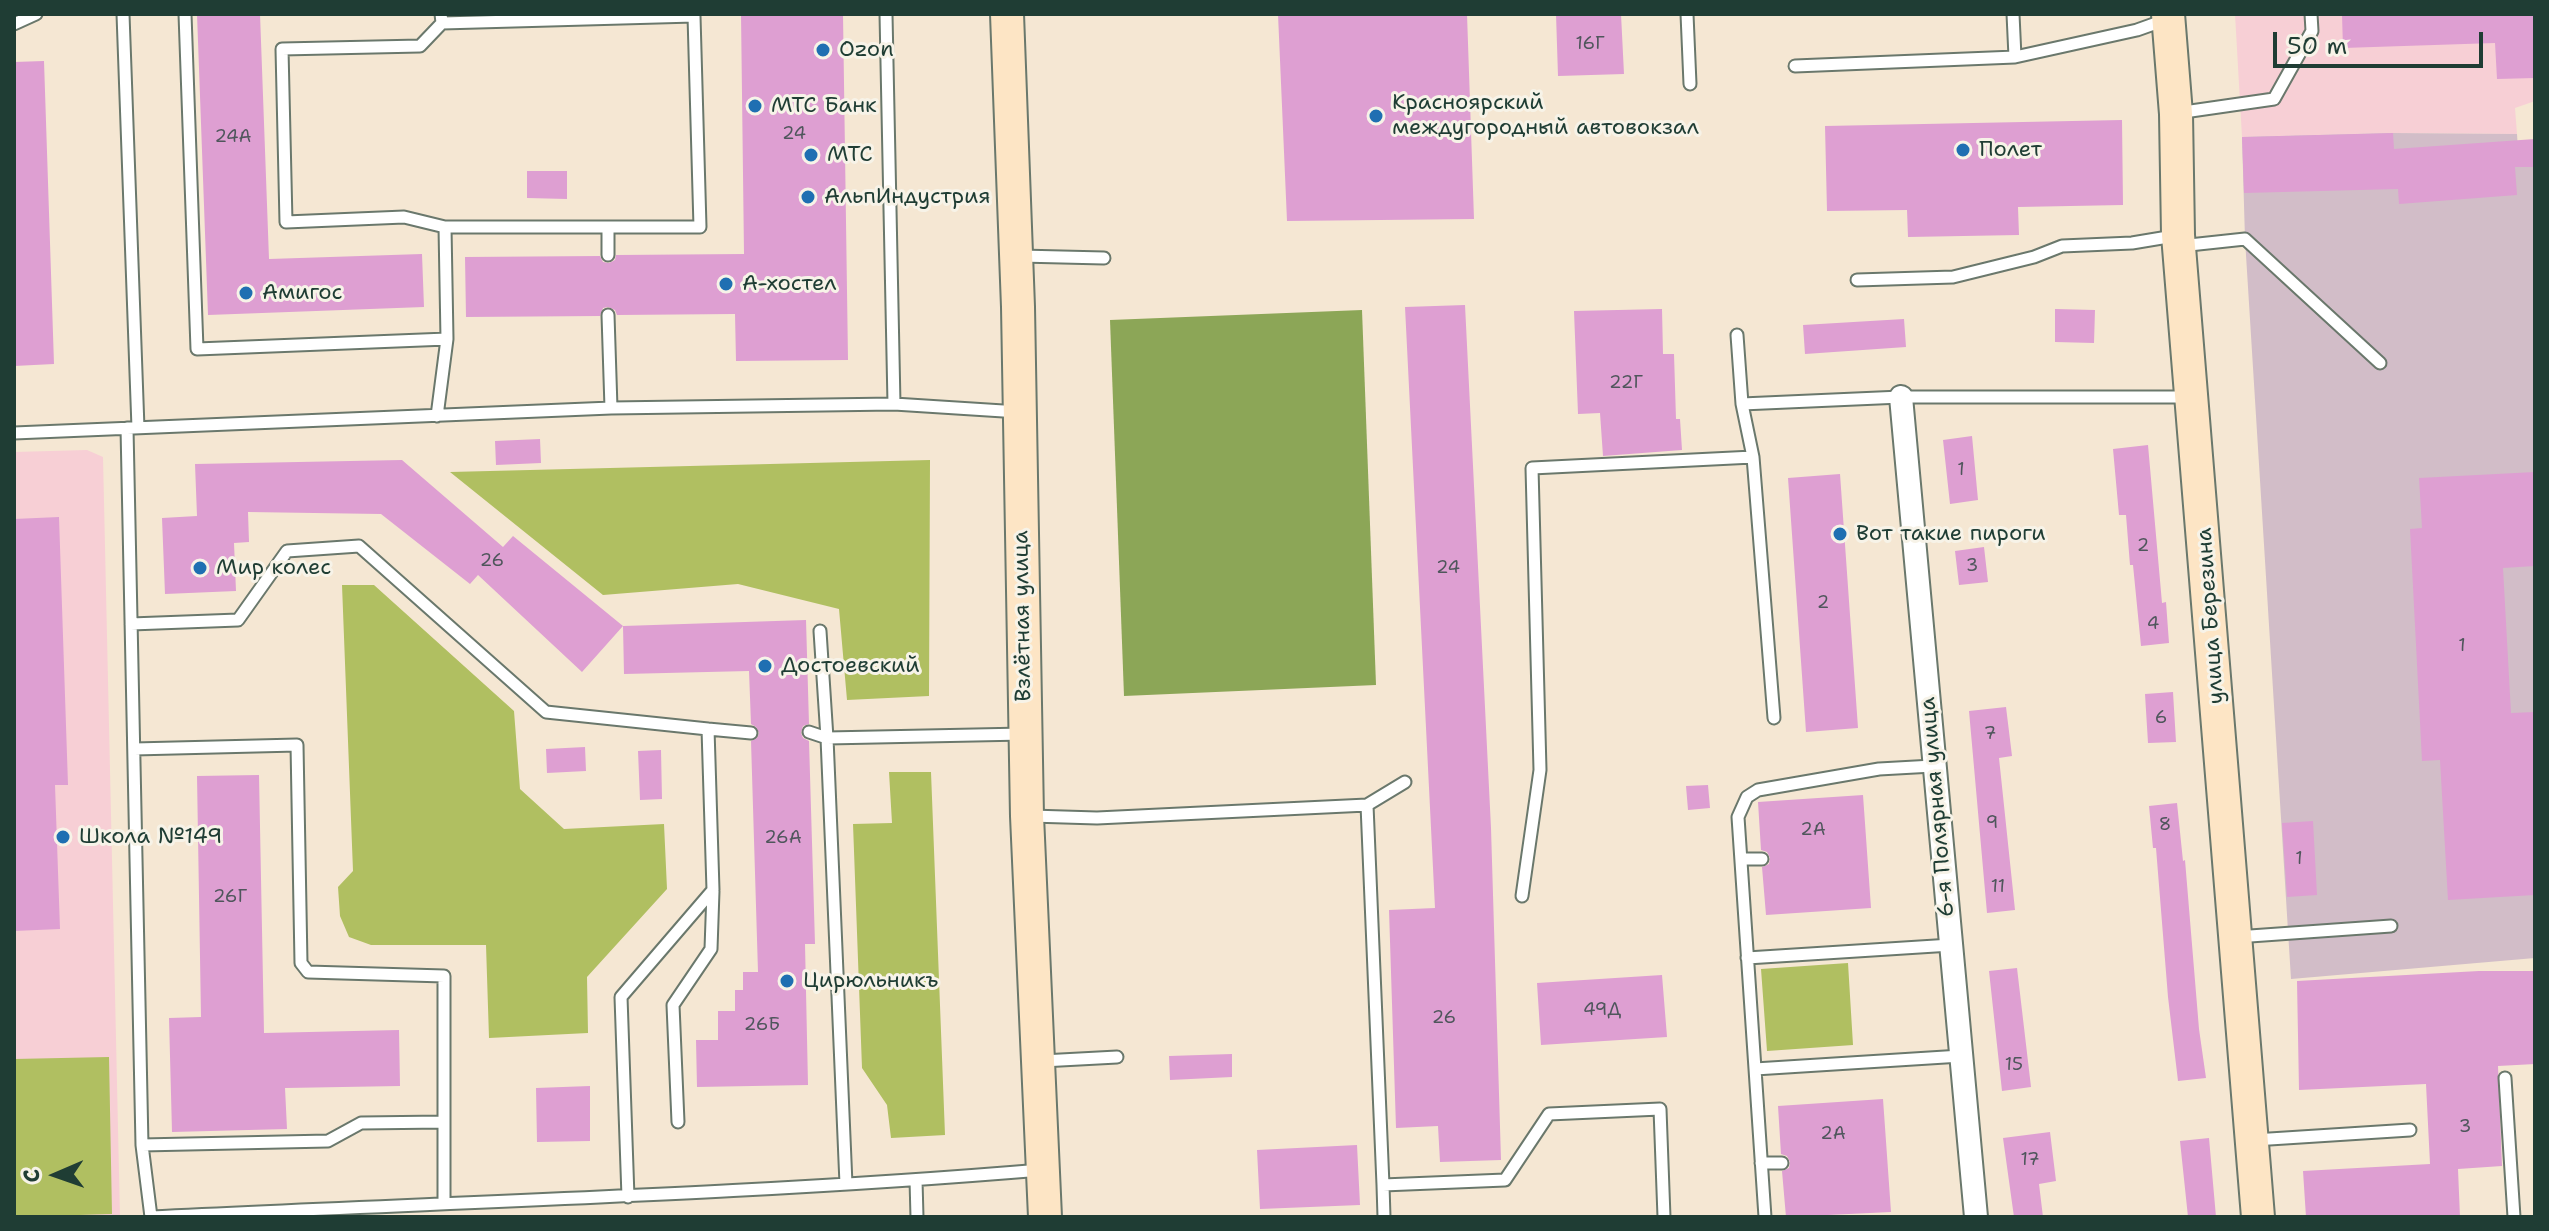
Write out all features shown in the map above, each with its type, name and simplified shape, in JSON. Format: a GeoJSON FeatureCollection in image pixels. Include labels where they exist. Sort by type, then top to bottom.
{"type":"FeatureCollection","features":[{"type":"Feature","properties":{"kind":"main road","name":"Взлётная улица"},"geometry":{"type":"LineString","coordinates":[[1007,14],[1017,256],[1027,816],[1045,1217]]}},
{"type":"Feature","properties":{"kind":"main road","name":"улица Березина"},"geometry":{"type":"LineString","coordinates":[[2169,16],[2176,114],[2179,240],[2258,1217]]}},
{"type":"Feature","properties":{"kind":"street","name":"6-я Полярная улица"},"geometry":{"type":"LineString","coordinates":[[1901,397],[1976,1217]]}},
{"type":"Feature","properties":{"kind":"lane"},"geometry":{"type":"LineString","coordinates":[[14,24],[36,14]]}},
{"type":"Feature","properties":{"kind":"lane"},"geometry":{"type":"LineString","coordinates":[[123,14],[133,428],[131,624],[142,1145],[151,1217],[444,1202],[628,1197],[1044,1170]]}},
{"type":"Feature","properties":{"kind":"lane"},"geometry":{"type":"LineString","coordinates":[[185,14],[197,349],[447,339]]}},
{"type":"Feature","properties":{"kind":"lane"},"geometry":{"type":"LineString","coordinates":[[886,14],[894,404]]}},
{"type":"Feature","properties":{"kind":"lane"},"geometry":{"type":"LineString","coordinates":[[1687,14],[1690,84]]}},
{"type":"Feature","properties":{"kind":"lane"},"geometry":{"type":"LineString","coordinates":[[2013,14],[2015,57]]}},
{"type":"Feature","properties":{"kind":"lane"},"geometry":{"type":"LineString","coordinates":[[2176,114],[2274,99],[2312,31],[2311,14]]}},
{"type":"Feature","properties":{"kind":"lane"},"geometry":{"type":"LineString","coordinates":[[694,15],[700,227],[445,227],[404,217],[286,222],[282,49],[420,46],[442,18],[694,15]]}},
{"type":"Feature","properties":{"kind":"lane"},"geometry":{"type":"LineString","coordinates":[[1795,66],[2015,57],[2137,30],[2169,16]]}},
{"type":"Feature","properties":{"kind":"lane"},"geometry":{"type":"LineString","coordinates":[[437,416],[447,339],[445,227]]}},
{"type":"Feature","properties":{"kind":"lane"},"geometry":{"type":"LineString","coordinates":[[608,227],[608,255]]}},
{"type":"Feature","properties":{"kind":"lane"},"geometry":{"type":"LineString","coordinates":[[1857,280],[1953,277],[2034,257],[2062,246],[2245,239],[2380,363]]}},
{"type":"Feature","properties":{"kind":"lane"},"geometry":{"type":"LineString","coordinates":[[1017,256],[1104,258]]}},
{"type":"Feature","properties":{"kind":"lane"},"geometry":{"type":"LineString","coordinates":[[608,315],[611,408]]}},
{"type":"Feature","properties":{"kind":"lane"},"geometry":{"type":"LineString","coordinates":[[1737,335],[1742,404],[1753,457],[1774,718]]}},
{"type":"Feature","properties":{"kind":"lane"},"geometry":{"type":"LineString","coordinates":[[1742,404],[1901,397],[2193,397]]}},
{"type":"Feature","properties":{"kind":"lane"},"geometry":{"type":"LineString","coordinates":[[14,433],[611,408],[894,404],[1019,412]]}},
{"type":"Feature","properties":{"kind":"lane"},"geometry":{"type":"LineString","coordinates":[[1522,896],[1540,770],[1532,468],[1753,457]]}},
{"type":"Feature","properties":{"kind":"lane"},"geometry":{"type":"LineString","coordinates":[[131,624],[238,620],[287,551],[359,546],[546,712],[751,733]]}},
{"type":"Feature","properties":{"kind":"lane"},"geometry":{"type":"LineString","coordinates":[[820,631],[846,1184]]}},
{"type":"Feature","properties":{"kind":"lane"},"geometry":{"type":"LineString","coordinates":[[678,1122],[673,1005],[711,949],[713,890],[708,729]]}},
{"type":"Feature","properties":{"kind":"lane"},"geometry":{"type":"LineString","coordinates":[[809,732],[827,738],[1025,734]]}},
{"type":"Feature","properties":{"kind":"lane"},"geometry":{"type":"LineString","coordinates":[[134,749],[297,745],[301,963],[308,972],[444,976],[444,1202]]}},
{"type":"Feature","properties":{"kind":"lane"},"geometry":{"type":"LineString","coordinates":[[1765,1217],[1738,817],[1747,797],[1758,790],[1879,769],[1933,766]]}},
{"type":"Feature","properties":{"kind":"lane"},"geometry":{"type":"LineString","coordinates":[[1027,816],[1097,818],[1367,805],[1405,782]]}},
{"type":"Feature","properties":{"kind":"lane"},"geometry":{"type":"LineString","coordinates":[[1367,805],[1384,1217]]}},
{"type":"Feature","properties":{"kind":"lane"},"geometry":{"type":"LineString","coordinates":[[1741,859],[1762,859]]}},
{"type":"Feature","properties":{"kind":"lane"},"geometry":{"type":"LineString","coordinates":[[628,1197],[621,997],[713,890]]}},
{"type":"Feature","properties":{"kind":"lane"},"geometry":{"type":"LineString","coordinates":[[2236,937],[2391,926]]}},
{"type":"Feature","properties":{"kind":"lane"},"geometry":{"type":"LineString","coordinates":[[1747,958],[1951,945]]}},
{"type":"Feature","properties":{"kind":"lane"},"geometry":{"type":"LineString","coordinates":[[1755,1069],[1961,1056]]}},
{"type":"Feature","properties":{"kind":"lane"},"geometry":{"type":"LineString","coordinates":[[1038,1061],[1117,1057]]}},
{"type":"Feature","properties":{"kind":"lane"},"geometry":{"type":"LineString","coordinates":[[2505,1078],[2514,1217]]}},
{"type":"Feature","properties":{"kind":"lane"},"geometry":{"type":"LineString","coordinates":[[1383,1185],[1505,1180],[1549,1114],[1660,1109],[1664,1217]]}},
{"type":"Feature","properties":{"kind":"lane"},"geometry":{"type":"LineString","coordinates":[[142,1145],[328,1141],[361,1123],[443,1122]]}},
{"type":"Feature","properties":{"kind":"lane"},"geometry":{"type":"LineString","coordinates":[[2253,1140],[2410,1130]]}},
{"type":"Feature","properties":{"kind":"lane"},"geometry":{"type":"LineString","coordinates":[[1761,1163],[1782,1163]]}},
{"type":"Feature","properties":{"kind":"lane"},"geometry":{"type":"LineString","coordinates":[[916,1180],[917,1217]]}},
{"type":"Feature","properties":{"kind":"shaded area"},"geometry":{"type":"Polygon","coordinates":[[[2235,14],[2535,14],[2535,101],[2515,108],[2517,134],[2242,137],[2235,14]]]}},
{"type":"Feature","properties":{"kind":"shaded area"},"geometry":{"type":"Polygon","coordinates":[[[2517,134],[2519,167],[2535,167],[2535,958],[2291,979],[2245,239],[2242,137],[2517,134]]]}},
{"type":"Feature","properties":{"kind":"shaded area","name":"Школа №149"},"geometry":{"type":"Polygon","coordinates":[[[87,450],[103,457],[120,1217],[14,1217],[14,452],[87,450]]]}},
{"type":"Feature","properties":{"kind":"green space"},"geometry":{"type":"Polygon","coordinates":[[[1362,310],[1376,685],[1124,696],[1110,320],[1362,310]]]}},
{"type":"Feature","properties":{"kind":"green space"},"geometry":{"type":"Polygon","coordinates":[[[930,460],[929,696],[847,700],[839,609],[738,584],[603,595],[450,472],[930,460]]]}},
{"type":"Feature","properties":{"kind":"green space"},"geometry":{"type":"Polygon","coordinates":[[[342,585],[374,585],[514,711],[520,789],[564,829],[664,824],[667,889],[587,977],[588,1033],[489,1038],[486,945],[371,945],[349,937],[340,916],[338,887],[353,871],[342,585]]]}},
{"type":"Feature","properties":{"kind":"green space"},"geometry":{"type":"Polygon","coordinates":[[[889,772],[931,772],[945,1135],[891,1138],[887,1105],[862,1068],[853,824],[892,823],[889,772]]]}},
{"type":"Feature","properties":{"kind":"green space"},"geometry":{"type":"Polygon","coordinates":[[[1848,963],[1853,1045],[1767,1051],[1761,969],[1848,963]]]}},
{"type":"Feature","properties":{"kind":"green space"},"geometry":{"type":"Polygon","coordinates":[[[109,1057],[112,1214],[14,1217],[14,1059],[109,1057]]]}},
{"type":"Feature","properties":{"kind":"building"},"geometry":{"type":"Polygon","coordinates":[[[197,14],[260,14],[269,259],[422,254],[424,307],[208,315],[197,14]]]}},
{"type":"Feature","properties":{"kind":"building"},"geometry":{"type":"Polygon","coordinates":[[[741,14],[843,14],[848,360],[736,361],[735,314],[617,315],[615,310],[608,307],[603,308],[600,316],[466,317],[465,257],[600,256],[603,262],[609,263],[615,260],[616,255],[744,254],[741,14]]]}},
{"type":"Feature","properties":{"kind":"building","name":"Красноярский междугородный автовокзал"},"geometry":{"type":"Polygon","coordinates":[[[1278,14],[1467,14],[1474,219],[1287,221],[1278,14]]]}},
{"type":"Feature","properties":{"kind":"building"},"geometry":{"type":"Polygon","coordinates":[[[1556,14],[1621,14],[1624,74],[1558,76],[1556,14]]]}},
{"type":"Feature","properties":{"kind":"building"},"geometry":{"type":"Polygon","coordinates":[[[2342,14],[2535,14],[2535,78],[2497,79],[2495,43],[2343,48],[2342,14]]]}},
{"type":"Feature","properties":{"kind":"building"},"geometry":{"type":"Polygon","coordinates":[[[44,61],[54,364],[14,366],[14,62],[44,61]]]}},
{"type":"Feature","properties":{"kind":"building"},"geometry":{"type":"Polygon","coordinates":[[[2122,120],[2123,205],[2018,207],[2019,235],[1908,237],[1907,210],[1827,211],[1825,126],[2122,120]]]}},
{"type":"Feature","properties":{"kind":"building"},"geometry":{"type":"Polygon","coordinates":[[[2393,133],[2394,149],[2535,139],[2535,167],[2515,167],[2517,195],[2399,204],[2398,189],[2244,193],[2242,137],[2393,133]]]}},
{"type":"Feature","properties":{"kind":"building"},"geometry":{"type":"Polygon","coordinates":[[[527,171],[567,171],[567,199],[527,198],[527,171]]]}},
{"type":"Feature","properties":{"kind":"building"},"geometry":{"type":"Polygon","coordinates":[[[1465,305],[1491,828],[1501,1160],[1440,1162],[1438,1126],[1396,1128],[1389,910],[1435,908],[1405,307],[1465,305]]]}},
{"type":"Feature","properties":{"kind":"building"},"geometry":{"type":"Polygon","coordinates":[[[1662,309],[1663,354],[1674,354],[1676,419],[1680,419],[1682,450],[1603,456],[1600,413],[1578,414],[1574,311],[1662,309]]]}},
{"type":"Feature","properties":{"kind":"building"},"geometry":{"type":"Polygon","coordinates":[[[2055,309],[2095,310],[2094,343],[2055,342],[2055,309]]]}},
{"type":"Feature","properties":{"kind":"building"},"geometry":{"type":"Polygon","coordinates":[[[1904,319],[1906,347],[1805,354],[1803,325],[1904,319]]]}},
{"type":"Feature","properties":{"kind":"building"},"geometry":{"type":"Polygon","coordinates":[[[1972,436],[1978,500],[1950,504],[1943,440],[1972,436]]]}},
{"type":"Feature","properties":{"kind":"building"},"geometry":{"type":"Polygon","coordinates":[[[540,439],[541,463],[496,465],[495,441],[540,439]]]}},
{"type":"Feature","properties":{"kind":"building"},"geometry":{"type":"Polygon","coordinates":[[[2148,445],[2162,603],[2166,602],[2169,643],[2141,646],[2126,515],[2119,515],[2113,449],[2148,445]]]}},
{"type":"Feature","properties":{"kind":"building"},"geometry":{"type":"Polygon","coordinates":[[[402,460],[503,547],[513,536],[623,626],[582,672],[478,575],[470,584],[381,514],[248,512],[249,542],[234,543],[236,591],[165,594],[162,518],[197,516],[195,464],[402,460]]]}},
{"type":"Feature","properties":{"kind":"building"},"geometry":{"type":"Polygon","coordinates":[[[2535,472],[2535,566],[2503,568],[2511,713],[2535,712],[2535,895],[2448,900],[2440,760],[2422,761],[2410,529],[2422,528],[2419,478],[2535,472]]]}},
{"type":"Feature","properties":{"kind":"building"},"geometry":{"type":"Polygon","coordinates":[[[1840,474],[1858,728],[1806,732],[1788,478],[1840,474]]]}},
{"type":"Feature","properties":{"kind":"building"},"geometry":{"type":"Polygon","coordinates":[[[59,517],[68,785],[55,785],[60,929],[14,931],[14,519],[59,517]]]}},
{"type":"Feature","properties":{"kind":"building"},"geometry":{"type":"Polygon","coordinates":[[[1984,547],[1988,582],[1959,585],[1955,551],[1984,547]]]}},
{"type":"Feature","properties":{"kind":"building"},"geometry":{"type":"Polygon","coordinates":[[[806,620],[809,724],[803,726],[801,733],[809,741],[815,944],[805,944],[808,1085],[697,1087],[696,1040],[718,1040],[718,1011],[735,1011],[735,990],[743,990],[743,972],[758,972],[751,741],[759,733],[751,724],[749,671],[624,674],[623,626],[806,620]]]}},
{"type":"Feature","properties":{"kind":"building"},"geometry":{"type":"Polygon","coordinates":[[[2173,692],[2176,742],[2148,743],[2145,694],[2173,692]]]}},
{"type":"Feature","properties":{"kind":"building"},"geometry":{"type":"Polygon","coordinates":[[[2006,707],[2012,756],[1999,758],[2015,910],[1987,913],[1969,711],[2006,707]]]}},
{"type":"Feature","properties":{"kind":"building"},"geometry":{"type":"Polygon","coordinates":[[[585,747],[586,771],[547,773],[546,749],[585,747]]]}},
{"type":"Feature","properties":{"kind":"building"},"geometry":{"type":"Polygon","coordinates":[[[661,750],[662,799],[640,800],[638,751],[661,750]]]}},
{"type":"Feature","properties":{"kind":"building"},"geometry":{"type":"Polygon","coordinates":[[[259,775],[264,1033],[399,1030],[400,1086],[285,1088],[287,1129],[172,1132],[169,1018],[201,1017],[197,776],[259,775]]]}},
{"type":"Feature","properties":{"kind":"building"},"geometry":{"type":"Polygon","coordinates":[[[1708,785],[1710,808],[1688,810],[1686,786],[1708,785]]]}},
{"type":"Feature","properties":{"kind":"building"},"geometry":{"type":"Polygon","coordinates":[[[1863,795],[1871,908],[1766,915],[1762,867],[1769,864],[1770,858],[1767,852],[1761,850],[1758,802],[1863,795]]]}},
{"type":"Feature","properties":{"kind":"building"},"geometry":{"type":"Polygon","coordinates":[[[2177,803],[2206,1078],[2178,1081],[2156,848],[2153,848],[2149,806],[2177,803]]]}},
{"type":"Feature","properties":{"kind":"building"},"geometry":{"type":"Polygon","coordinates":[[[2313,821],[2317,895],[2287,897],[2282,823],[2313,821]]]}},
{"type":"Feature","properties":{"kind":"building"},"geometry":{"type":"Polygon","coordinates":[[[2017,968],[2031,1087],[2002,1091],[1989,971],[2017,968]]]}},
{"type":"Feature","properties":{"kind":"building"},"geometry":{"type":"Polygon","coordinates":[[[2535,971],[2535,1064],[2498,1066],[2502,1166],[2458,1169],[2460,1217],[2306,1217],[2303,1171],[2430,1164],[2426,1084],[2299,1090],[2297,981],[2535,971]]]}},
{"type":"Feature","properties":{"kind":"building"},"geometry":{"type":"Polygon","coordinates":[[[1662,975],[1667,1037],[1541,1045],[1537,983],[1662,975]]]}},
{"type":"Feature","properties":{"kind":"building"},"geometry":{"type":"Polygon","coordinates":[[[1232,1054],[1232,1077],[1170,1080],[1169,1056],[1232,1054]]]}},
{"type":"Feature","properties":{"kind":"building"},"geometry":{"type":"Polygon","coordinates":[[[590,1086],[590,1141],[537,1142],[536,1088],[590,1086]]]}},
{"type":"Feature","properties":{"kind":"building"},"geometry":{"type":"Polygon","coordinates":[[[1883,1099],[1891,1212],[1786,1217],[1782,1171],[1789,1168],[1790,1162],[1787,1156],[1781,1154],[1778,1106],[1883,1099]]]}},
{"type":"Feature","properties":{"kind":"building"},"geometry":{"type":"Polygon","coordinates":[[[2050,1132],[2056,1181],[2039,1184],[2043,1217],[2014,1217],[2003,1138],[2050,1132]]]}},
{"type":"Feature","properties":{"kind":"building"},"geometry":{"type":"Polygon","coordinates":[[[2209,1138],[2216,1217],[2188,1217],[2180,1141],[2209,1138]]]}},
{"type":"Feature","properties":{"kind":"building"},"geometry":{"type":"Polygon","coordinates":[[[1357,1145],[1360,1205],[1260,1209],[1257,1150],[1357,1145]]]}},
{"type":"Feature","properties":{"kind":"place","name":"Ozon"},"geometry":{"type":"Point","coordinates":[823,50]}},
{"type":"Feature","properties":{"kind":"place","name":"МТС Банк"},"geometry":{"type":"Point","coordinates":[755,106]}},
{"type":"Feature","properties":{"kind":"place","name":"Красноярский междугородный автовокзал"},"geometry":{"type":"Point","coordinates":[1376,116]}},
{"type":"Feature","properties":{"kind":"place","name":"Полет"},"geometry":{"type":"Point","coordinates":[1963,150]}},
{"type":"Feature","properties":{"kind":"place","name":"МТС"},"geometry":{"type":"Point","coordinates":[811,155]}},
{"type":"Feature","properties":{"kind":"place","name":"АльпИндустрия"},"geometry":{"type":"Point","coordinates":[808,197]}},
{"type":"Feature","properties":{"kind":"place","name":"А-хостел"},"geometry":{"type":"Point","coordinates":[726,284]}},
{"type":"Feature","properties":{"kind":"place","name":"Амигос"},"geometry":{"type":"Point","coordinates":[246,293]}},
{"type":"Feature","properties":{"kind":"place","name":"Вот такие пироги"},"geometry":{"type":"Point","coordinates":[1840,534]}},
{"type":"Feature","properties":{"kind":"place","name":"Мир колес"},"geometry":{"type":"Point","coordinates":[200,568]}},
{"type":"Feature","properties":{"kind":"place","name":"Достоевский"},"geometry":{"type":"Point","coordinates":[765,666]}},
{"type":"Feature","properties":{"kind":"place","name":"Школа №149"},"geometry":{"type":"Point","coordinates":[63,837]}},
{"type":"Feature","properties":{"kind":"place","name":"Цирюльникъ"},"geometry":{"type":"Point","coordinates":[787,981]}}]}
